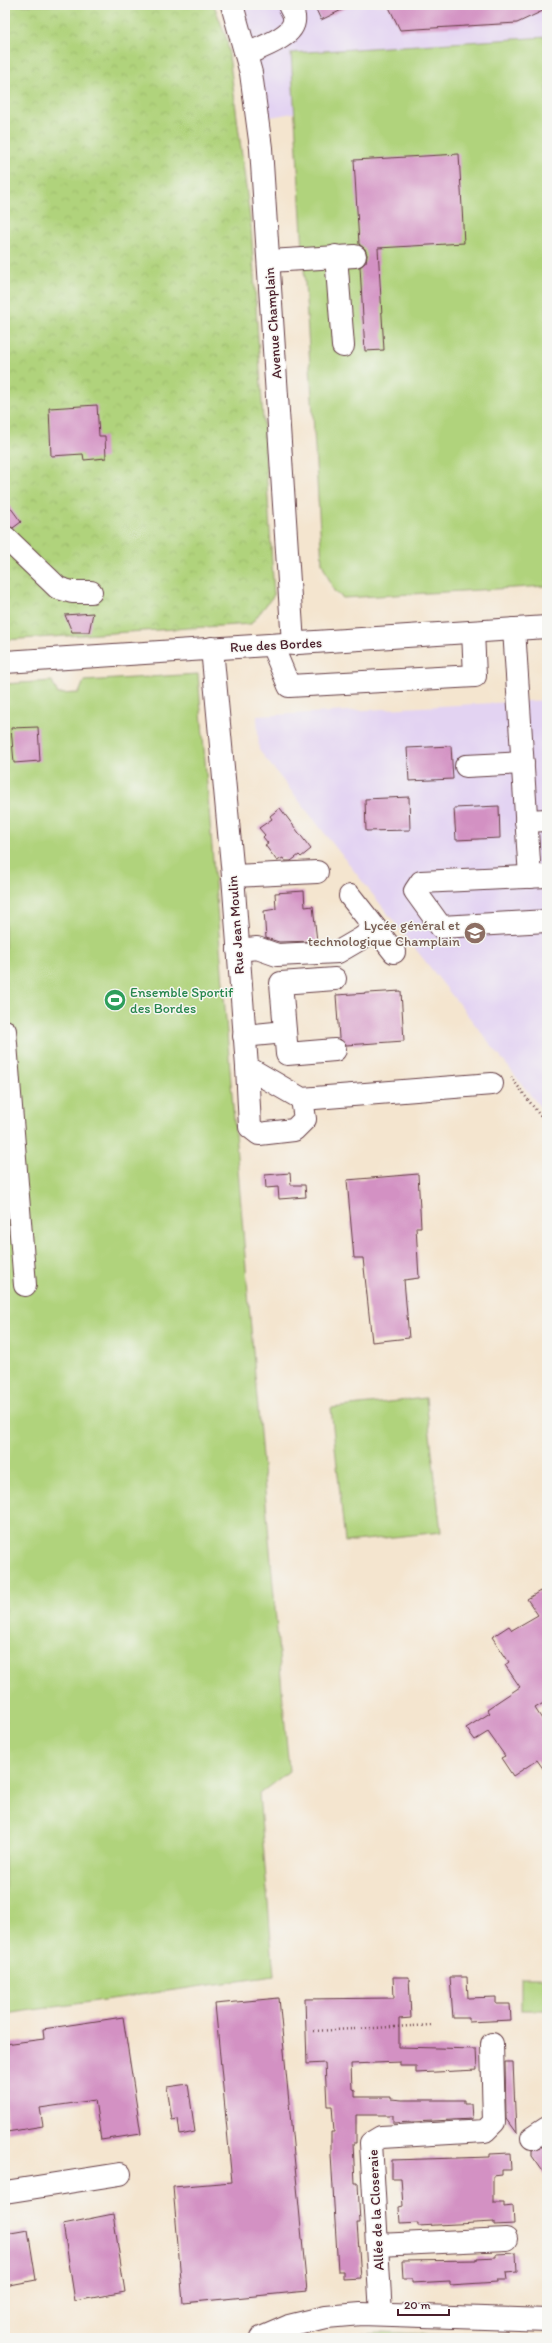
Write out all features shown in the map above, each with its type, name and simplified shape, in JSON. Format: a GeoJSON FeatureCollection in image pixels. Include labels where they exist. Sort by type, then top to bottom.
{"type":"FeatureCollection","features":[{"type":"Feature","properties":{"kind":"street","name":"Avenue Champlain"},"geometry":{"type":"LineString","coordinates":[[232,5],[251,73],[262,148],[268,261],[283,644],[289,686],[475,676],[473,632]]}},
{"type":"Feature","properties":{"kind":"street"},"geometry":{"type":"LineString","coordinates":[[246,54],[284,36],[292,27],[294,17],[289,5]]}},
{"type":"Feature","properties":{"kind":"street"},"geometry":{"type":"LineString","coordinates":[[268,261],[346,256],[343,346]]}},
{"type":"Feature","properties":{"kind":"street"},"geometry":{"type":"LineString","coordinates":[[5,537],[58,588],[72,592],[91,592]]}},
{"type":"Feature","properties":{"kind":"street","name":"Rue des Bordes"},"geometry":{"type":"LineString","coordinates":[[5,662],[547,628]]}},
{"type":"Feature","properties":{"kind":"street"},"geometry":{"type":"LineString","coordinates":[[514,629],[523,763],[537,820],[539,877],[421,882],[415,891],[441,927],[547,921]]}},
{"type":"Feature","properties":{"kind":"street","name":"Rue Jean Moulin"},"geometry":{"type":"LineString","coordinates":[[212,648],[233,876],[250,1127],[259,1134],[294,1130],[305,1119],[302,1099]]}},
{"type":"Feature","properties":{"kind":"street"},"geometry":{"type":"LineString","coordinates":[[466,766],[523,763]]}},
{"type":"Feature","properties":{"kind":"street"},"geometry":{"type":"LineString","coordinates":[[233,876],[317,872]]}},
{"type":"Feature","properties":{"kind":"street"},"geometry":{"type":"LineString","coordinates":[[350,896],[394,952]]}},
{"type":"Feature","properties":{"kind":"street"},"geometry":{"type":"LineString","coordinates":[[238,950],[257,948],[277,955],[338,952],[362,938],[375,928]]}},
{"type":"Feature","properties":{"kind":"street"},"geometry":{"type":"LineString","coordinates":[[334,1050],[287,1054],[281,983],[335,979]]}},
{"type":"Feature","properties":{"kind":"street"},"geometry":{"type":"LineString","coordinates":[[5,1031],[25,1285]]}},
{"type":"Feature","properties":{"kind":"street"},"geometry":{"type":"LineString","coordinates":[[244,1036],[285,1032]]}},
{"type":"Feature","properties":{"kind":"street"},"geometry":{"type":"LineString","coordinates":[[247,1067],[302,1099],[492,1084]]}},
{"type":"Feature","properties":{"kind":"street","name":"Allée de la Closeraie"},"geometry":{"type":"LineString","coordinates":[[381,2314],[371,2143],[382,2137],[485,2131],[494,2122],[492,2044]]}},
{"type":"Feature","properties":{"kind":"street"},"geometry":{"type":"LineString","coordinates":[[5,2192],[120,2174]]}},
{"type":"Feature","properties":{"kind":"street"},"geometry":{"type":"LineString","coordinates":[[378,2245],[506,2239]]}},
{"type":"Feature","properties":{"kind":"street"},"geometry":{"type":"LineString","coordinates":[[261,2338],[289,2326],[326,2317],[381,2314],[547,2320]]}},
{"type":"Feature","properties":{"kind":"path"},"geometry":{"type":"LineString","coordinates":[[492,1084],[511,1078],[547,1125]]}},
{"type":"Feature","properties":{"kind":"path"},"geometry":{"type":"LineString","coordinates":[[314,2031],[432,2025]]}},
{"type":"Feature","properties":{"kind":"shaded area"},"geometry":{"type":"Polygon","coordinates":[[[230,5],[547,5],[547,67],[254,120],[230,5]]]}},
{"type":"Feature","properties":{"kind":"shaded area","name":"Lycée général et technologique Champlain"},"geometry":{"type":"Polygon","coordinates":[[[547,700],[547,1116],[259,750],[257,716],[547,700]]]}},
{"type":"Feature","properties":{"kind":"green space"},"geometry":{"type":"Polygon","coordinates":[[[5,5],[214,5],[227,40],[251,226],[274,595],[251,624],[5,640],[5,5]]]}},
{"type":"Feature","properties":{"kind":"green space"},"geometry":{"type":"Polygon","coordinates":[[[547,37],[547,586],[343,598],[334,591],[322,563],[291,53],[547,37]]]}},
{"type":"Feature","properties":{"kind":"green space"},"geometry":{"type":"Polygon","coordinates":[[[198,674],[249,1305],[289,1771],[259,1794],[274,1976],[5,2014],[5,684],[52,681],[58,694],[79,693],[84,681],[198,674]]]}},
{"type":"Feature","properties":{"kind":"green space"},"geometry":{"type":"Polygon","coordinates":[[[426,1398],[441,1532],[345,1542],[331,1408],[426,1398]]]}},
{"type":"Feature","properties":{"kind":"green space"},"geometry":{"type":"Polygon","coordinates":[[[521,1978],[547,1978],[547,2010],[521,2010],[521,1978]]]}},
{"type":"Feature","properties":{"kind":"green space"},"geometry":{"type":"Polygon","coordinates":[[[379,2332],[495,2338],[321,2338],[379,2332]]]}},
{"type":"Feature","properties":{"kind":"building"},"geometry":{"type":"Polygon","coordinates":[[[314,5],[352,5],[321,20],[314,5]]]}},
{"type":"Feature","properties":{"kind":"building"},"geometry":{"type":"Polygon","coordinates":[[[388,5],[547,5],[547,9],[517,23],[400,30],[388,5]]]}},
{"type":"Feature","properties":{"kind":"building"},"geometry":{"type":"Polygon","coordinates":[[[459,154],[464,243],[378,248],[384,350],[365,351],[360,267],[366,262],[367,255],[365,249],[359,244],[354,160],[459,154]]]}},
{"type":"Feature","properties":{"kind":"building"},"geometry":{"type":"Polygon","coordinates":[[[97,405],[99,436],[105,436],[106,458],[84,460],[83,454],[51,456],[49,408],[97,405]]]}},
{"type":"Feature","properties":{"kind":"building"},"geometry":{"type":"Polygon","coordinates":[[[5,500],[21,522],[13,528],[5,525],[5,500]]]}},
{"type":"Feature","properties":{"kind":"building"},"geometry":{"type":"Polygon","coordinates":[[[93,613],[89,632],[72,632],[65,615],[93,613]]]}},
{"type":"Feature","properties":{"kind":"building"},"geometry":{"type":"Polygon","coordinates":[[[38,727],[40,761],[14,763],[11,728],[38,727]]]}},
{"type":"Feature","properties":{"kind":"building"},"geometry":{"type":"Polygon","coordinates":[[[451,746],[453,779],[409,781],[407,748],[451,746]]]}},
{"type":"Feature","properties":{"kind":"building"},"geometry":{"type":"Polygon","coordinates":[[[409,797],[410,830],[366,831],[365,799],[409,797]]]}},
{"type":"Feature","properties":{"kind":"building"},"geometry":{"type":"Polygon","coordinates":[[[499,806],[500,838],[456,840],[454,808],[499,806]]]}},
{"type":"Feature","properties":{"kind":"building"},"geometry":{"type":"Polygon","coordinates":[[[280,808],[311,849],[301,857],[299,855],[291,861],[285,861],[283,858],[277,861],[265,845],[268,843],[263,837],[265,835],[259,828],[272,819],[270,816],[280,808]]]}},
{"type":"Feature","properties":{"kind":"building"},"geometry":{"type":"Polygon","coordinates":[[[304,891],[305,907],[313,906],[317,941],[279,942],[266,938],[264,911],[276,909],[275,893],[304,891]]]}},
{"type":"Feature","properties":{"kind":"building"},"geometry":{"type":"Polygon","coordinates":[[[401,991],[404,1041],[346,1045],[339,1038],[336,995],[401,991]]]}},
{"type":"Feature","properties":{"kind":"building"},"geometry":{"type":"Polygon","coordinates":[[[290,1173],[291,1185],[305,1185],[306,1197],[279,1199],[278,1187],[266,1188],[265,1175],[290,1173]]]}},
{"type":"Feature","properties":{"kind":"building"},"geometry":{"type":"Polygon","coordinates":[[[418,1174],[421,1227],[416,1227],[419,1278],[404,1280],[409,1338],[372,1342],[363,1258],[354,1258],[347,1180],[418,1174]]]}},
{"type":"Feature","properties":{"kind":"building"},"geometry":{"type":"Polygon","coordinates":[[[540,1591],[547,1601],[547,1701],[535,1708],[547,1727],[547,1774],[537,1760],[513,1776],[501,1758],[505,1756],[488,1732],[475,1740],[466,1728],[490,1713],[487,1709],[520,1687],[505,1665],[509,1662],[492,1637],[509,1626],[512,1630],[538,1615],[527,1599],[540,1591]]]}},
{"type":"Feature","properties":{"kind":"building"},"geometry":{"type":"Polygon","coordinates":[[[393,1977],[409,1977],[411,2018],[399,2019],[399,2047],[476,2049],[477,2070],[416,2073],[416,2066],[400,2066],[400,2062],[351,2064],[352,2089],[355,2090],[355,2097],[391,2097],[391,2099],[402,2100],[464,2100],[464,2104],[471,2104],[472,2119],[393,2123],[393,2115],[356,2115],[356,2143],[353,2143],[355,2183],[358,2183],[360,2223],[357,2223],[361,2278],[343,2279],[343,2271],[338,2271],[331,2155],[331,2132],[334,2132],[332,2106],[327,2106],[325,2063],[307,2064],[305,1999],[394,1998],[393,1977]]]}},
{"type":"Feature","properties":{"kind":"building"},"geometry":{"type":"Polygon","coordinates":[[[450,1977],[467,1977],[468,1998],[496,1997],[496,2004],[510,2004],[511,2020],[469,2022],[469,2018],[453,2018],[450,1977]]]}},
{"type":"Feature","properties":{"kind":"building"},"geometry":{"type":"Polygon","coordinates":[[[279,1998],[307,2291],[183,2303],[173,2187],[232,2182],[215,2004],[279,1998]]]}},
{"type":"Feature","properties":{"kind":"building"},"geometry":{"type":"Polygon","coordinates":[[[123,2017],[141,2134],[101,2140],[95,2100],[40,2108],[43,2126],[7,2132],[5,2044],[44,2039],[43,2029],[123,2017]]]}},
{"type":"Feature","properties":{"kind":"building"},"geometry":{"type":"Polygon","coordinates":[[[505,2062],[513,2062],[516,2133],[506,2119],[505,2062]]]}},
{"type":"Feature","properties":{"kind":"building"},"geometry":{"type":"Polygon","coordinates":[[[188,2084],[195,2132],[180,2135],[178,2119],[172,2120],[167,2087],[188,2084]]]}},
{"type":"Feature","properties":{"kind":"building"},"geometry":{"type":"Polygon","coordinates":[[[543,2146],[547,2152],[547,2177],[532,2156],[532,2150],[543,2146]]]}},
{"type":"Feature","properties":{"kind":"building"},"geometry":{"type":"Polygon","coordinates":[[[510,2153],[511,2170],[502,2170],[502,2175],[493,2176],[493,2202],[504,2202],[504,2207],[513,2206],[514,2224],[494,2225],[494,2222],[418,2226],[418,2223],[400,2224],[399,2207],[403,2206],[401,2178],[392,2178],[392,2160],[490,2157],[490,2154],[510,2153]]]}},
{"type":"Feature","properties":{"kind":"building"},"geometry":{"type":"Polygon","coordinates":[[[113,2214],[125,2292],[75,2301],[63,2224],[113,2214]]]}},
{"type":"Feature","properties":{"kind":"building"},"geometry":{"type":"Polygon","coordinates":[[[28,2230],[36,2280],[5,2286],[5,2234],[28,2230]]]}},
{"type":"Feature","properties":{"kind":"building"},"geometry":{"type":"Polygon","coordinates":[[[516,2253],[517,2272],[506,2273],[507,2280],[450,2285],[450,2281],[412,2283],[412,2279],[403,2279],[402,2261],[477,2260],[477,2258],[496,2257],[496,2254],[516,2253]]]}},
{"type":"Feature","properties":{"kind":"place","name":"Lycée général et technologique Champlain"},"geometry":{"type":"Point","coordinates":[475,933]}},
{"type":"Feature","properties":{"kind":"place","name":"Ensemble Sportif des Bordes"},"geometry":{"type":"Point","coordinates":[115,1000]}}]}
